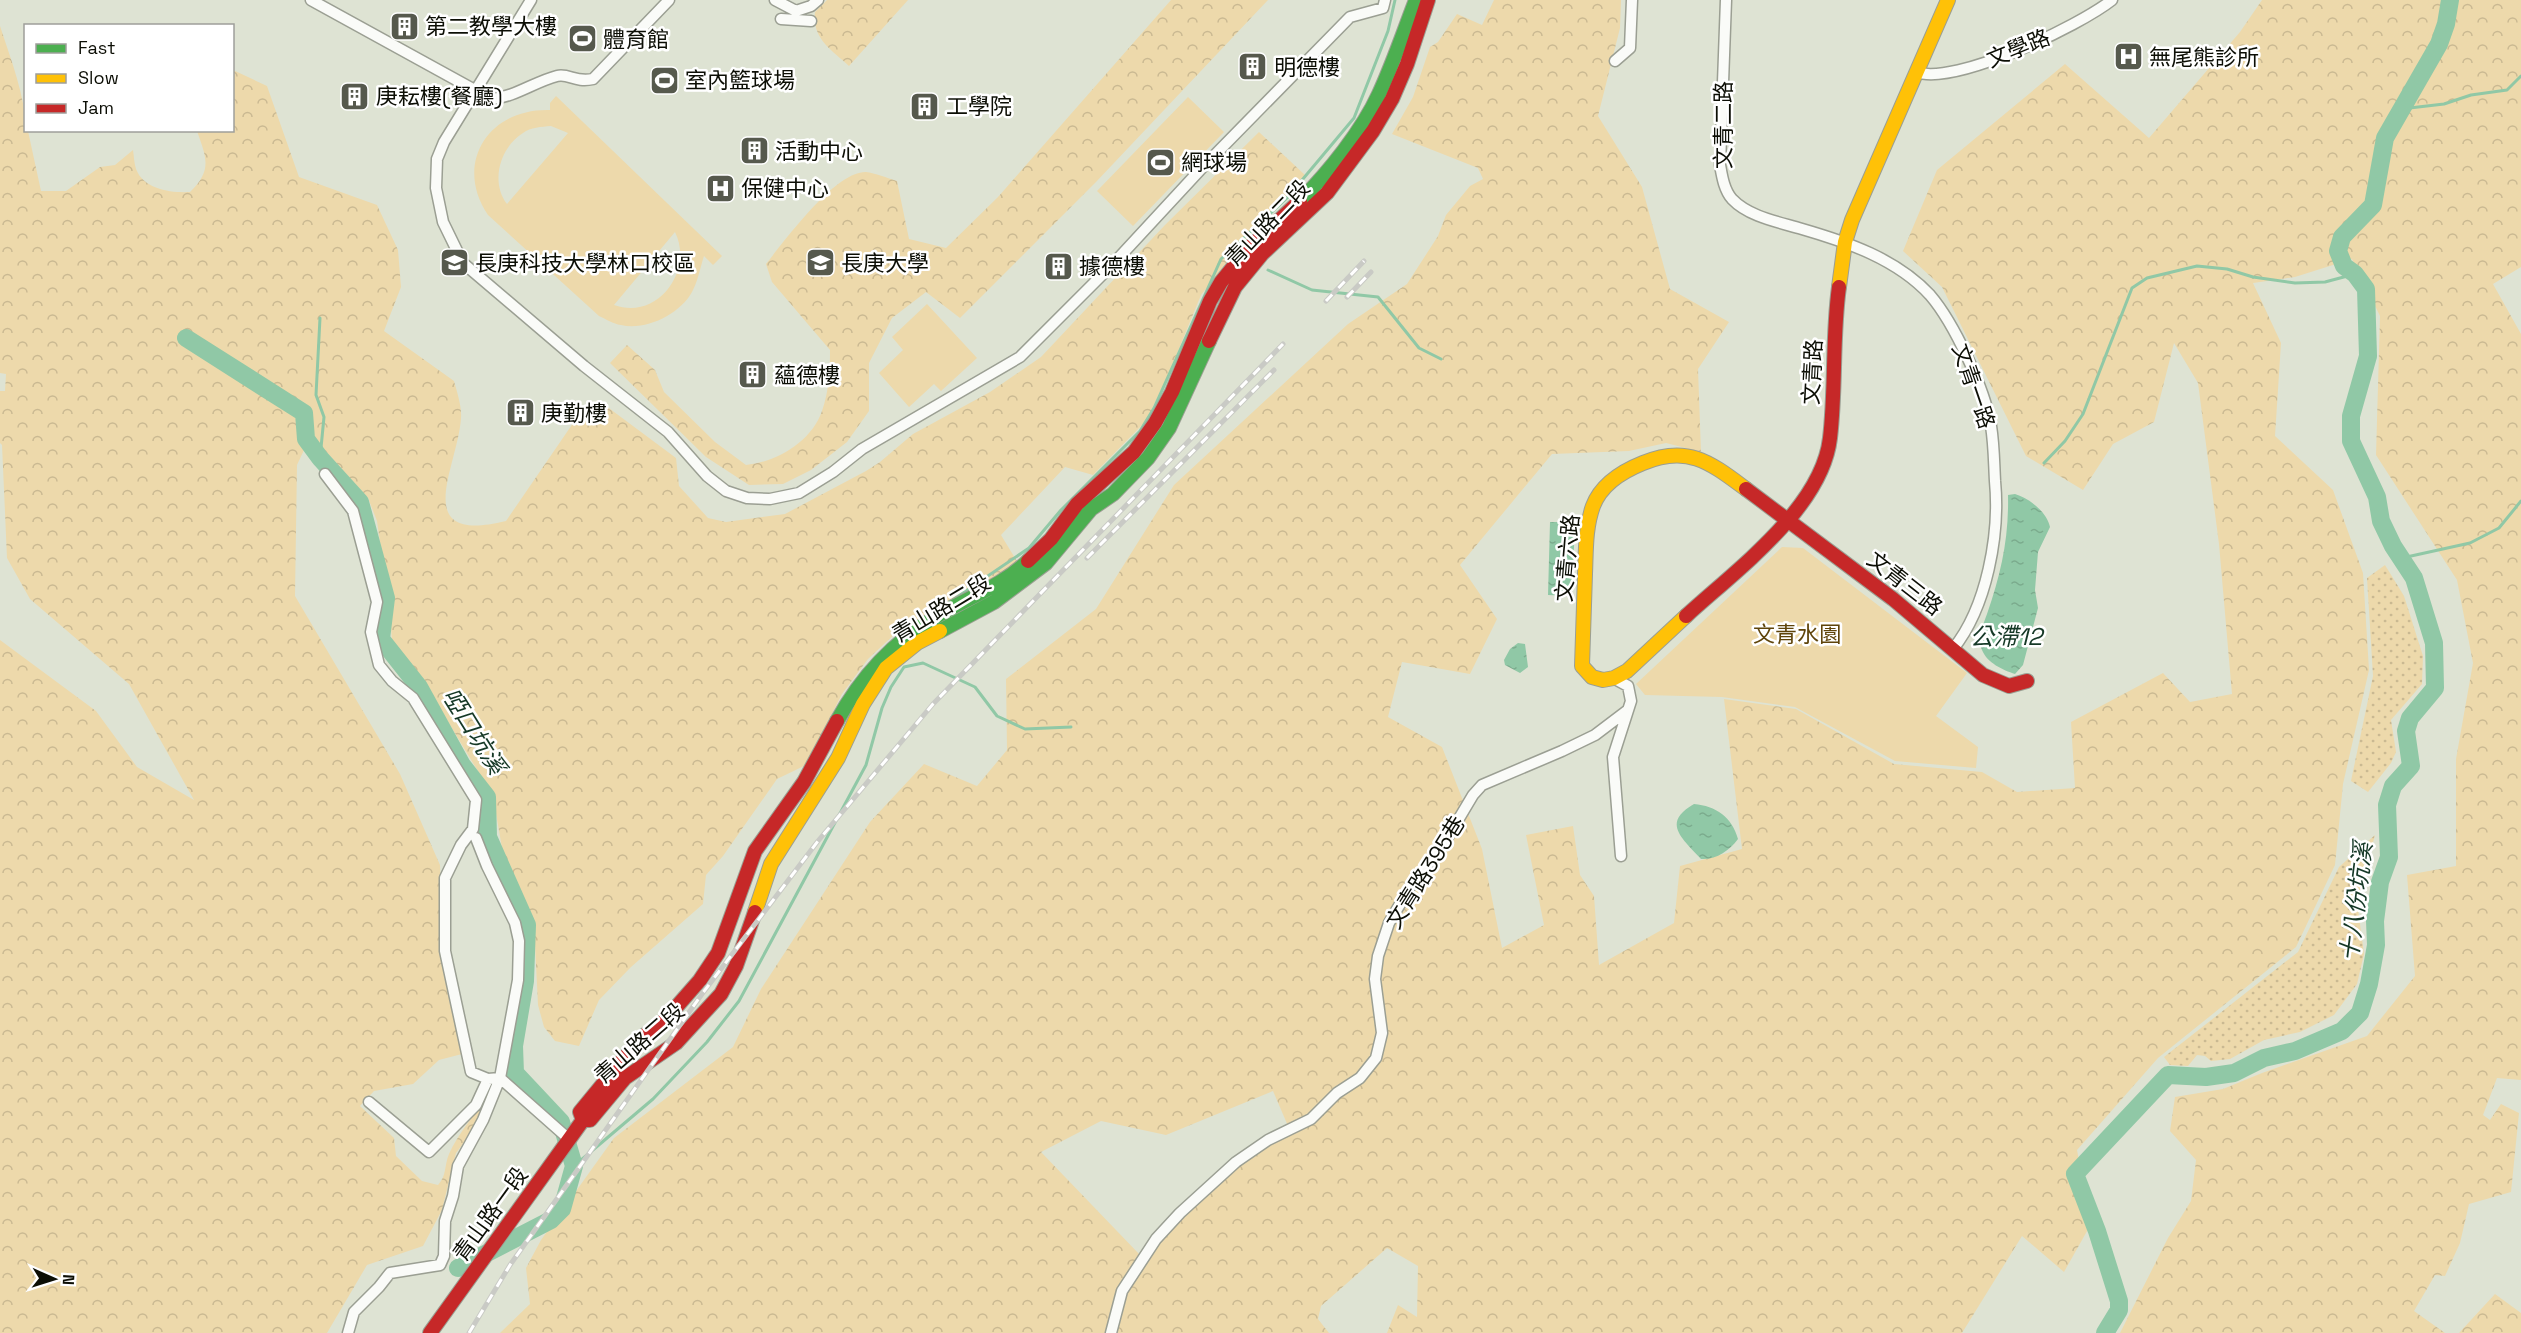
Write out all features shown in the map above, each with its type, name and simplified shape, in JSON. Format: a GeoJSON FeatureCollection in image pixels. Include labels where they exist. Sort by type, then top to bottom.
{"type":"FeatureCollection","features":[{"type":"Feature","properties":{"kind":"street"},"geometry":{"type":"LineString","coordinates":[[311,0],[491,99],[504,98],[559,75],[580,82],[593,79],[669,0]]}},
{"type":"Feature","properties":{"kind":"street"},"geometry":{"type":"LineString","coordinates":[[531,0],[444,142],[437,159],[436,188],[443,222],[463,264],[584,366],[668,432],[707,476],[726,491],[747,498],[770,499],[799,493],[833,472],[862,449],[1020,357],[1350,18],[1383,8],[1385,0]]}},
{"type":"Feature","properties":{"kind":"street"},"geometry":{"type":"LineString","coordinates":[[775,0],[796,11],[811,6],[818,0]]}},
{"type":"Feature","properties":{"kind":"street","name":"青山路二段"},"geometry":{"type":"LineString","coordinates":[[1416,0],[1379,95],[1360,127],[1313,188],[1281,221],[1248,249],[1221,282],[1210,301],[1172,392],[1155,423],[1134,453],[1077,504],[1063,526],[1013,575],[935,617],[903,638],[850,697],[804,782],[755,851],[718,952],[682,1003],[664,1022],[640,1039],[580,1112],[583,1120],[590,1120],[625,1078],[676,1043],[721,994],[736,966],[771,864],[838,758],[863,704],[886,668],[917,643],[994,602],[1046,563],[1091,509],[1113,494],[1148,458],[1169,428],[1185,397],[1224,306],[1235,287],[1262,254],[1327,193],[1373,131],[1392,99],[1428,0]]}},
{"type":"Feature","properties":{"kind":"street"},"geometry":{"type":"LineString","coordinates":[[1615,61],[1630,48],[1632,0]]}},
{"type":"Feature","properties":{"kind":"street","name":"文青二路"},"geometry":{"type":"LineString","coordinates":[[1726,0],[1720,165],[1723,182],[1730,198],[1763,218],[1845,242]]}},
{"type":"Feature","properties":{"kind":"street","name":"文青路"},"geometry":{"type":"LineString","coordinates":[[1615,679],[1627,671],[1722,585],[1789,521],[1819,477],[1830,440],[1836,317],[1845,242],[1852,220],[1948,0]]}},
{"type":"Feature","properties":{"kind":"street","name":"文學路"},"geometry":{"type":"LineString","coordinates":[[1916,72],[1927,76],[1959,71],[2013,51],[2097,12],[2112,0]]}},
{"type":"Feature","properties":{"kind":"street"},"geometry":{"type":"LineString","coordinates":[[781,19],[811,21]]}},
{"type":"Feature","properties":{"kind":"street","name":"文青一路"},"geometry":{"type":"LineString","coordinates":[[1845,242],[1894,266],[1929,295],[1961,344],[1991,425],[1997,501],[1990,561],[1972,621],[1953,649]]}},
{"type":"Feature","properties":{"kind":"street","name":"文青六路"},"geometry":{"type":"LineString","coordinates":[[1615,679],[1600,681],[1590,677],[1582,666],[1588,522],[1593,505],[1613,479],[1645,460],[1662,455],[1680,454],[1699,458],[1719,469],[1789,521]]}},
{"type":"Feature","properties":{"kind":"street"},"geometry":{"type":"LineString","coordinates":[[325,474],[353,511],[377,602],[371,632],[379,665],[392,681],[413,698],[476,800],[473,829],[461,845],[445,878],[445,951],[471,1072],[488,1079],[500,1078],[569,1140]]}},
{"type":"Feature","properties":{"kind":"street","name":"文青三路"},"geometry":{"type":"LineString","coordinates":[[1789,521],[1893,598],[1983,675],[2009,686],[2027,681]]}},
{"type":"Feature","properties":{"kind":"street"},"geometry":{"type":"LineString","coordinates":[[1615,679],[1628,686],[1631,701],[1613,757],[1621,856]]}},
{"type":"Feature","properties":{"kind":"street","name":"文青路395巷"},"geometry":{"type":"LineString","coordinates":[[1111,1333],[1122,1291],[1156,1239],[1180,1213],[1236,1162],[1268,1140],[1311,1119],[1337,1093],[1360,1078],[1376,1058],[1381,1046],[1382,1033],[1375,979],[1378,956],[1389,923],[1410,887],[1442,847],[1473,795],[1482,785],[1595,735],[1628,710]]}},
{"type":"Feature","properties":{"kind":"street"},"geometry":{"type":"LineString","coordinates":[[348,1333],[354,1312],[390,1273],[440,1265],[444,1257],[444,1221],[453,1196],[458,1166],[483,1120],[500,1078],[518,980],[519,941],[515,923],[476,838]]}},
{"type":"Feature","properties":{"kind":"street"},"geometry":{"type":"LineString","coordinates":[[369,1102],[429,1152],[476,1105],[488,1079]]}},
{"type":"Feature","properties":{"kind":"street","name":"青山路一段"},"geometry":{"type":"LineString","coordinates":[[430,1333],[583,1120]]}},
{"type":"Feature","properties":{"kind":"green space"},"geometry":{"type":"Polygon","coordinates":[[[827,0],[908,0],[849,66],[824,43],[817,29],[815,12],[827,0]]]}},
{"type":"Feature","properties":{"kind":"green space"},"geometry":{"type":"Polygon","coordinates":[[[1171,0],[1268,0],[1096,182],[960,318],[926,292],[892,318],[869,363],[869,411],[847,442],[811,470],[783,484],[749,485],[706,457],[610,363],[627,345],[655,370],[664,392],[715,442],[746,465],[770,460],[792,448],[810,432],[822,411],[828,388],[830,358],[830,350],[772,282],[766,264],[797,225],[825,195],[840,183],[854,175],[866,172],[897,181],[909,239],[946,248],[998,197],[1171,0]]]}},
{"type":"Feature","properties":{"kind":"green space"},"geometry":{"type":"Polygon","coordinates":[[[1494,0],[1621,0],[1620,28],[1598,116],[1642,187],[1670,289],[1729,322],[1698,369],[1701,452],[1666,443],[1629,451],[1552,454],[1460,565],[1497,619],[1470,674],[1402,662],[1388,717],[1442,747],[1482,849],[1502,948],[1544,925],[1526,835],[1573,826],[1580,875],[1594,896],[1599,965],[1674,923],[1680,866],[1742,849],[1724,699],[1796,709],[1894,764],[1982,772],[2017,792],[2075,788],[2071,722],[2163,673],[2190,702],[2232,694],[2219,544],[2198,383],[2174,343],[2154,422],[2113,444],[2083,490],[2026,456],[1942,287],[1903,251],[1937,170],[2065,64],[2149,138],[2240,32],[2262,0],[2521,0],[2521,267],[2493,284],[2521,334],[2521,1080],[2497,1078],[2483,1115],[2490,1120],[2501,1104],[2519,1113],[2511,1192],[2469,1204],[2460,1243],[2445,1276],[2435,1275],[2414,1311],[2445,1333],[2120,1333],[2168,1238],[2191,1201],[2196,1160],[2170,1131],[2175,1097],[2223,1089],[2367,1036],[2415,976],[2407,875],[2456,866],[2456,759],[2473,663],[2457,580],[2376,455],[2380,316],[2352,259],[2295,277],[2253,283],[2281,343],[2275,436],[2333,490],[2363,573],[2369,670],[2343,784],[2335,865],[2296,947],[2158,1058],[2077,1150],[2091,1224],[2064,1272],[2022,1236],[1962,1333],[1387,1333],[1398,1305],[1417,1317],[1418,1266],[1387,1248],[1321,1306],[1318,1319],[1329,1333],[500,1333],[530,1304],[526,1268],[541,1240],[614,1138],[733,1047],[761,989],[870,822],[924,764],[977,786],[1007,750],[1006,679],[1096,609],[1174,485],[1348,324],[1407,284],[1438,236],[1446,215],[1470,186],[1483,179],[1478,168],[1392,134],[1413,97],[1430,47],[1438,42],[1457,14],[1482,25],[1494,0]],[[1273,1091],[1166,1135],[1101,1121],[1041,1152],[1141,1256],[1174,1214],[1288,1126],[1273,1091]]]}},
{"type":"Feature","properties":{"kind":"green space"},"geometry":{"type":"Polygon","coordinates":[[[0,26],[20,91],[24,112],[24,132],[28,132],[41,191],[66,191],[100,167],[115,165],[133,150],[136,169],[145,182],[167,191],[190,192],[202,177],[206,163],[197,132],[234,132],[234,70],[267,86],[299,177],[377,205],[398,250],[401,287],[384,331],[454,381],[461,418],[448,478],[446,497],[448,512],[457,522],[476,525],[506,521],[580,413],[598,400],[676,458],[679,486],[708,518],[726,522],[785,514],[866,471],[913,434],[990,392],[1041,357],[1165,225],[1259,132],[1305,175],[1237,249],[1201,295],[1169,373],[1146,421],[1093,475],[1065,467],[1001,535],[1018,563],[896,633],[868,659],[842,694],[806,765],[777,779],[723,856],[706,875],[703,904],[631,967],[599,1000],[579,1046],[555,1041],[544,1027],[538,1005],[534,924],[502,848],[493,796],[433,697],[392,642],[377,521],[368,498],[311,435],[297,465],[295,596],[400,774],[440,865],[443,950],[462,1054],[439,1060],[413,1084],[374,1091],[360,1106],[394,1138],[396,1156],[422,1181],[438,1185],[443,1178],[447,1158],[453,1147],[487,1097],[482,1119],[456,1153],[442,1210],[423,1246],[367,1265],[327,1333],[0,1333],[0,640],[96,711],[137,767],[194,800],[129,684],[30,599],[7,558],[2,445],[0,443],[0,391],[5,391],[6,374],[0,373],[0,26]]]}},
{"type":"Feature","properties":{"kind":"green space"},"geometry":{"type":"Polygon","coordinates":[[[556,96],[722,256],[713,265],[704,256],[692,292],[687,300],[671,314],[651,323],[631,326],[615,324],[599,316],[488,215],[478,195],[474,176],[476,158],[483,142],[494,129],[510,118],[528,112],[550,110],[550,103],[556,96]],[[551,126],[526,131],[508,147],[503,156],[499,176],[499,186],[507,204],[568,133],[551,126]],[[675,232],[614,305],[630,308],[645,306],[658,299],[668,289],[676,276],[680,262],[680,247],[675,232]]]}},
{"type":"Feature","properties":{"kind":"green space","name":"網球場"},"geometry":{"type":"Polygon","coordinates":[[[1188,97],[1224,132],[1133,226],[1097,191],[1188,97]]]}},
{"type":"Feature","properties":{"kind":"green space"},"geometry":{"type":"Polygon","coordinates":[[[927,304],[977,358],[941,391],[934,384],[909,407],[879,373],[903,350],[892,337],[927,304]]]}},
{"type":"Feature","properties":{"kind":"green space","name":"文青水園"},"geometry":{"type":"Polygon","coordinates":[[[1782,547],[1803,548],[1967,673],[1936,716],[1978,747],[1976,768],[1895,761],[1795,707],[1722,697],[1645,695],[1636,684],[1782,547]]]}},
{"type":"Feature","properties":{"kind":"green space"},"geometry":{"type":"Polygon","coordinates":[[[2385,565],[2404,596],[2423,656],[2422,684],[2391,720],[2396,752],[2391,763],[2368,792],[2351,781],[2373,676],[2367,578],[2385,565]]]}},
{"type":"Feature","properties":{"kind":"green space"},"geometry":{"type":"Polygon","coordinates":[[[2375,835],[2357,902],[2364,954],[2357,984],[2334,1015],[2300,1032],[2264,1040],[2230,1059],[2211,1061],[2205,1056],[2197,1055],[2188,1066],[2170,1065],[2164,1057],[2298,952],[2339,867],[2375,835]]]}},
{"type":"Feature","properties":{"kind":"green space"},"geometry":{"type":"Polygon","coordinates":[[[2495,1294],[2521,1313],[2521,1333],[2459,1333],[2495,1294]]]}},
{"type":"Feature","properties":{"kind":"water","name":"公滯12"},"geometry":{"type":"Polygon","coordinates":[[[2015,494],[2037,506],[2050,527],[2038,552],[2035,590],[2038,608],[2023,665],[2015,674],[1991,662],[1984,655],[1980,637],[2003,556],[2008,495],[2015,494]]]}},
{"type":"Feature","properties":{"kind":"water"},"geometry":{"type":"Polygon","coordinates":[[[1550,522],[1575,522],[1572,596],[1548,595],[1550,522]]]}},
{"type":"Feature","properties":{"kind":"water"},"geometry":{"type":"Polygon","coordinates":[[[1518,643],[1525,644],[1528,667],[1520,673],[1505,665],[1504,660],[1510,649],[1518,643]]]}},
{"type":"Feature","properties":{"kind":"water"},"geometry":{"type":"Polygon","coordinates":[[[1694,804],[1716,810],[1727,819],[1735,831],[1738,839],[1731,847],[1717,856],[1701,859],[1678,831],[1678,818],[1694,804]]]}},
{"type":"Feature","properties":{"kind":"waterway"},"geometry":{"type":"LineString","coordinates":[[948,603],[1029,548],[1061,510],[1140,431],[1154,408],[1221,259],[1287,198],[1354,118],[1388,31],[1395,0]]}},
{"type":"Feature","properties":{"kind":"waterway","name":"十八份坑溪"},"geometry":{"type":"LineString","coordinates":[[2105,1333],[2119,1310],[2119,1301],[2097,1231],[2075,1174],[2168,1075],[2206,1077],[2234,1073],[2264,1058],[2295,1051],[2342,1031],[2360,1013],[2369,984],[2376,945],[2375,921],[2380,882],[2389,857],[2387,805],[2393,786],[2411,766],[2406,731],[2410,718],[2435,688],[2434,643],[2414,578],[2393,546],[2381,521],[2377,497],[2351,441],[2351,416],[2368,356],[2366,289],[2355,274],[2344,266],[2338,251],[2342,237],[2373,205],[2385,138],[2439,44],[2446,24],[2450,0]]}},
{"type":"Feature","properties":{"kind":"waterway"},"geometry":{"type":"LineString","coordinates":[[2401,109],[2444,104],[2471,95],[2507,90],[2521,76]]}},
{"type":"Feature","properties":{"kind":"waterway"},"geometry":{"type":"LineString","coordinates":[[2044,463],[2065,441],[2083,414],[2132,288],[2147,278],[2197,266],[2227,269],[2253,277],[2295,283],[2325,282],[2355,274]]}},
{"type":"Feature","properties":{"kind":"waterway"},"geometry":{"type":"LineString","coordinates":[[1268,270],[1312,290],[1378,297],[1419,348],[1441,359]]}},
{"type":"Feature","properties":{"kind":"waterway"},"geometry":{"type":"LineString","coordinates":[[320,318],[316,395],[324,417],[320,458]]}},
{"type":"Feature","properties":{"kind":"waterway","name":"啞口坑溪"},"geometry":{"type":"LineString","coordinates":[[186,338],[304,413],[306,439],[360,502],[386,598],[381,639],[419,687],[462,765],[487,797],[488,837],[527,925],[525,981],[514,1046],[515,1073],[561,1122],[574,1166],[562,1209],[551,1220],[458,1268]]}},
{"type":"Feature","properties":{"kind":"waterway"},"geometry":{"type":"LineString","coordinates":[[2402,558],[2470,543],[2499,528],[2521,501]]}},
{"type":"Feature","properties":{"kind":"waterway"},"geometry":{"type":"LineString","coordinates":[[574,1166],[653,1099],[707,1042],[739,1001],[866,765],[882,708],[891,687],[904,667],[923,663],[975,687],[997,716],[1025,729],[1071,727]]}},
{"type":"Feature","properties":{"kind":"railway"},"geometry":{"type":"LineString","coordinates":[[1326,301],[1364,261]]}},
{"type":"Feature","properties":{"kind":"railway"},"geometry":{"type":"LineString","coordinates":[[1347,297],[1371,272]]}},
{"type":"Feature","properties":{"kind":"railway"},"geometry":{"type":"LineString","coordinates":[[469,1333],[510,1265],[702,994],[818,841],[933,704],[1283,344]]}},
{"type":"Feature","properties":{"kind":"railway"},"geometry":{"type":"LineString","coordinates":[[1087,558],[1274,370]]}},
{"type":"Feature","properties":{"kind":"traffic: fast"},"geometry":{"type":"LineString","coordinates":[[1300,201],[1344,150],[1364,122],[1389,71],[1416,0]]}},
{"type":"Feature","properties":{"kind":"traffic: fast"},"geometry":{"type":"LineString","coordinates":[[940,631],[994,602],[1046,563],[1091,509],[1113,494],[1148,458],[1169,428],[1209,341]]}},
{"type":"Feature","properties":{"kind":"traffic: fast"},"geometry":{"type":"LineString","coordinates":[[837,721],[856,691],[878,663],[904,639],[934,618],[995,585],[1028,561]]}},
{"type":"Feature","properties":{"kind":"traffic: slow"},"geometry":{"type":"LineString","coordinates":[[1839,287],[1845,242],[1852,220],[1948,0]]}},
{"type":"Feature","properties":{"kind":"traffic: slow"},"geometry":{"type":"LineString","coordinates":[[1686,616],[1627,671],[1614,678],[1603,680],[1592,677],[1582,666],[1586,540],[1593,506],[1607,485],[1620,475],[1643,463],[1673,455],[1686,456],[1710,464],[1746,489]]}},
{"type":"Feature","properties":{"kind":"traffic: slow"},"geometry":{"type":"LineString","coordinates":[[755,912],[771,864],[838,758],[863,704],[886,668],[917,643],[940,631]]}},
{"type":"Feature","properties":{"kind":"traffic: jam"},"geometry":{"type":"LineString","coordinates":[[1209,341],[1235,287],[1262,254],[1327,193],[1373,131],[1392,99],[1407,64],[1428,0]]}},
{"type":"Feature","properties":{"kind":"traffic: jam"},"geometry":{"type":"LineString","coordinates":[[1028,561],[1051,539],[1077,504],[1134,452],[1155,423],[1172,392],[1210,301],[1221,282],[1248,249],[1300,201]]}},
{"type":"Feature","properties":{"kind":"traffic: jam"},"geometry":{"type":"LineString","coordinates":[[1686,616],[1774,536],[1811,489],[1824,464],[1832,419],[1835,325],[1839,287]]}},
{"type":"Feature","properties":{"kind":"traffic: jam"},"geometry":{"type":"LineString","coordinates":[[1746,489],[1893,599],[1983,675],[2009,686],[2027,681]]}},
{"type":"Feature","properties":{"kind":"traffic: jam"},"geometry":{"type":"LineString","coordinates":[[583,1120],[580,1112],[640,1039],[664,1021],[700,980],[718,953],[755,851],[804,782],[837,721]]}},
{"type":"Feature","properties":{"kind":"traffic: jam"},"geometry":{"type":"LineString","coordinates":[[583,1120],[590,1120],[625,1078],[676,1043],[721,994],[736,966],[755,912]]}},
{"type":"Feature","properties":{"kind":"traffic: jam"},"geometry":{"type":"LineString","coordinates":[[430,1333],[583,1120]]}},
{"type":"Feature","properties":{"kind":"place","name":"第二教學大樓"},"geometry":{"type":"Point","coordinates":[404,26]}},
{"type":"Feature","properties":{"kind":"place","name":"體育館"},"geometry":{"type":"Point","coordinates":[582,39]}},
{"type":"Feature","properties":{"kind":"place","name":"無尾熊診所"},"geometry":{"type":"Point","coordinates":[2128,57]}},
{"type":"Feature","properties":{"kind":"place","name":"明德樓"},"geometry":{"type":"Point","coordinates":[1253,67]}},
{"type":"Feature","properties":{"kind":"place","name":"室內籃球場"},"geometry":{"type":"Point","coordinates":[664,80]}},
{"type":"Feature","properties":{"kind":"place","name":"庚耘樓(餐廳)"},"geometry":{"type":"Point","coordinates":[355,96]}},
{"type":"Feature","properties":{"kind":"place","name":"工學院"},"geometry":{"type":"Point","coordinates":[925,106]}},
{"type":"Feature","properties":{"kind":"place","name":"活動中心"},"geometry":{"type":"Point","coordinates":[754,151]}},
{"type":"Feature","properties":{"kind":"place","name":"網球場"},"geometry":{"type":"Point","coordinates":[1160,162]}},
{"type":"Feature","properties":{"kind":"place","name":"保健中心"},"geometry":{"type":"Point","coordinates":[720,188]}},
{"type":"Feature","properties":{"kind":"place","name":"長庚科技大學林口校區"},"geometry":{"type":"Point","coordinates":[454,263]}},
{"type":"Feature","properties":{"kind":"place","name":"長庚大學"},"geometry":{"type":"Point","coordinates":[820,263]}},
{"type":"Feature","properties":{"kind":"place","name":"據德樓"},"geometry":{"type":"Point","coordinates":[1058,266]}},
{"type":"Feature","properties":{"kind":"place","name":"蘊德樓"},"geometry":{"type":"Point","coordinates":[753,375]}},
{"type":"Feature","properties":{"kind":"place","name":"庚勤樓"},"geometry":{"type":"Point","coordinates":[520,413]}}]}
